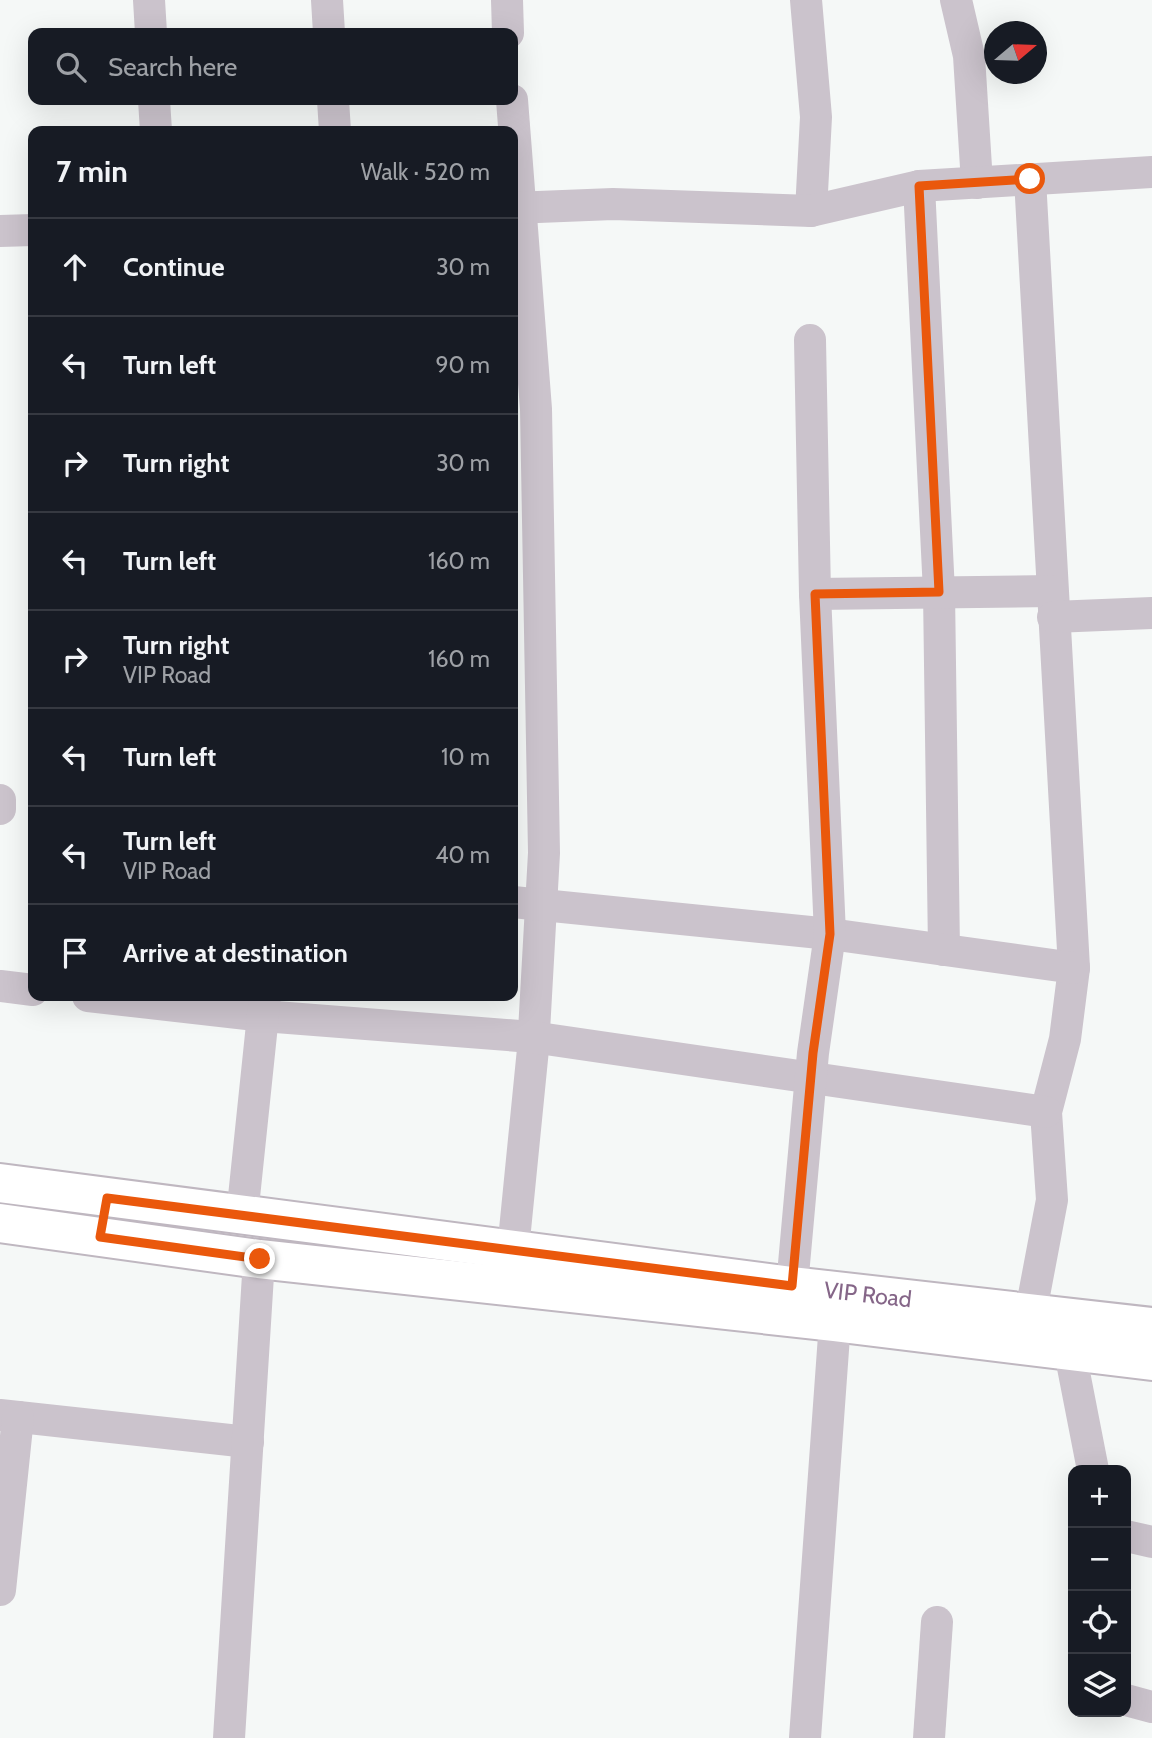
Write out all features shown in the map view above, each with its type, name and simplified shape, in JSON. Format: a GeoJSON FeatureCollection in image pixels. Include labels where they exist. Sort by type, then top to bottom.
{"type":"FeatureCollection","features":[{"type":"Feature","properties":{"kind":"main road","name":"VIP Road"},"geometry":{"type":"LineString","coordinates":[[0,1183],[792,1286],[1031,1311],[1152,1327]]}},
{"type":"Feature","properties":{"kind":"main road"},"geometry":{"type":"LineString","coordinates":[[100,1237],[107,1198]]}},
{"type":"Feature","properties":{"kind":"main road","name":"VIP Road"},"geometry":{"type":"LineString","coordinates":[[0,1223],[260,1259],[835,1322],[1152,1361]]}},
{"type":"Feature","properties":{"kind":"street"},"geometry":{"type":"LineString","coordinates":[[149,0],[151,28]]}},
{"type":"Feature","properties":{"kind":"street"},"geometry":{"type":"LineString","coordinates":[[327,0],[330,28]]}},
{"type":"Feature","properties":{"kind":"street"},"geometry":{"type":"LineString","coordinates":[[506,0],[508,28]]}},
{"type":"Feature","properties":{"kind":"street"},"geometry":{"type":"LineString","coordinates":[[806,0],[816,117],[811,211]]}},
{"type":"Feature","properties":{"kind":"street"},"geometry":{"type":"LineString","coordinates":[[956,0],[969,56],[977,183]]}},
{"type":"Feature","properties":{"kind":"street"},"geometry":{"type":"LineString","coordinates":[[154,105],[156,126]]}},
{"type":"Feature","properties":{"kind":"street"},"geometry":{"type":"LineString","coordinates":[[334,105],[335,126]]}},
{"type":"Feature","properties":{"kind":"street"},"geometry":{"type":"LineString","coordinates":[[512,105],[513,126]]}},
{"type":"Feature","properties":{"kind":"street"},"geometry":{"type":"LineString","coordinates":[[518,208],[613,204],[811,211],[919,186],[1152,172]]}},
{"type":"Feature","properties":{"kind":"street"},"geometry":{"type":"LineString","coordinates":[[1030,179],[1074,968],[1065,1039],[1046,1112],[1052,1200],[1031,1311]]}},
{"type":"Feature","properties":{"kind":"street"},"geometry":{"type":"LineString","coordinates":[[919,186],[939,592],[944,950]]}},
{"type":"Feature","properties":{"kind":"street"},"geometry":{"type":"LineString","coordinates":[[0,232],[28,230]]}},
{"type":"Feature","properties":{"kind":"street"},"geometry":{"type":"LineString","coordinates":[[513,1250],[533,1037],[527,904],[544,853],[536,409],[518,237]]}},
{"type":"Feature","properties":{"kind":"street"},"geometry":{"type":"LineString","coordinates":[[792,1286],[811,1077],[830,934],[815,594],[810,340]]}},
{"type":"Feature","properties":{"kind":"street"},"geometry":{"type":"LineString","coordinates":[[815,594],[939,592],[1152,613]]}},
{"type":"Feature","properties":{"kind":"street"},"geometry":{"type":"LineString","coordinates":[[0,800],[0,809]]}},
{"type":"Feature","properties":{"kind":"street"},"geometry":{"type":"LineString","coordinates":[[527,904],[830,934],[1074,968]]}},
{"type":"Feature","properties":{"kind":"street"},"geometry":{"type":"LineString","coordinates":[[0,986],[28,989]]}},
{"type":"Feature","properties":{"kind":"street"},"geometry":{"type":"LineString","coordinates":[[176,1001],[264,1006],[533,1037],[1046,1112]]}},
{"type":"Feature","properties":{"kind":"street"},"geometry":{"type":"LineString","coordinates":[[242,1216],[264,1006]]}},
{"type":"Feature","properties":{"kind":"street"},"geometry":{"type":"LineString","coordinates":[[229,1738],[260,1259]]}},
{"type":"Feature","properties":{"kind":"street"},"geometry":{"type":"LineString","coordinates":[[804,1738],[835,1322]]}},
{"type":"Feature","properties":{"kind":"street"},"geometry":{"type":"LineString","coordinates":[[1070,1352],[1092,1465]]}},
{"type":"Feature","properties":{"kind":"street"},"geometry":{"type":"LineString","coordinates":[[0,1590],[9,1416],[248,1443]]}},
{"type":"Feature","properties":{"kind":"street"},"geometry":{"type":"LineString","coordinates":[[1131,1537],[1152,1542]]}},
{"type":"Feature","properties":{"kind":"street"},"geometry":{"type":"LineString","coordinates":[[929,1738],[937,1622]]}},
{"type":"Feature","properties":{"kind":"street"},"geometry":{"type":"LineString","coordinates":[[1131,1701],[1152,1707]]}},
{"type":"Feature","properties":{"kind":"route"},"geometry":{"type":"LineString","coordinates":[[260,1259],[100,1237],[107,1198],[792,1286],[813,1053],[830,934],[815,594],[939,592],[919,186],[1030,179]]}}]}
